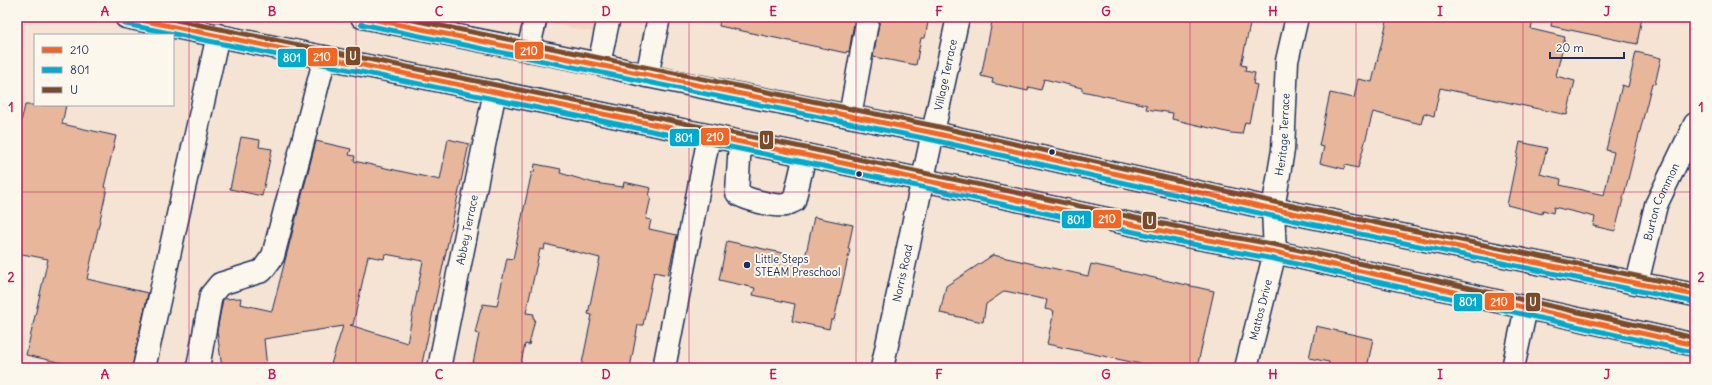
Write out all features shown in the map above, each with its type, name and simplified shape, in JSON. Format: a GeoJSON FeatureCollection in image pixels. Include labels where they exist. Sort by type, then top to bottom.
{"type":"FeatureCollection","features":[{"type":"Feature","properties":{"kind":"main road"},"geometry":{"type":"LineString","coordinates":[[126,17],[325,56],[924,179],[1187,236],[1275,252],[1695,345]]}},
{"type":"Feature","properties":{"kind":"main road"},"geometry":{"type":"LineString","coordinates":[[362,17],[934,133],[1273,209],[1695,296]]}},
{"type":"Feature","properties":{"kind":"main road"},"geometry":{"type":"LineString","coordinates":[[528,50],[536,17]]}},
{"type":"Feature","properties":{"kind":"main road"},"geometry":{"type":"LineString","coordinates":[[599,64],[609,17]]}},
{"type":"Feature","properties":{"kind":"main road"},"geometry":{"type":"LineString","coordinates":[[648,76],[659,17]]}},
{"type":"Feature","properties":{"kind":"main road"},"geometry":{"type":"LineString","coordinates":[[850,116],[868,17]]}},
{"type":"Feature","properties":{"kind":"main road","name":"Village Terrace"},"geometry":{"type":"LineString","coordinates":[[924,179],[958,17]]}},
{"type":"Feature","properties":{"kind":"main road","name":"Heritage Terrace"},"geometry":{"type":"LineString","coordinates":[[1275,252],[1273,209],[1283,150],[1288,61],[1297,17]]}},
{"type":"Feature","properties":{"kind":"main road"},"geometry":{"type":"LineString","coordinates":[[144,368],[218,35]]}},
{"type":"Feature","properties":{"kind":"main road"},"geometry":{"type":"LineString","coordinates":[[198,368],[211,295],[220,284],[262,271],[273,256],[325,56]]}},
{"type":"Feature","properties":{"kind":"main road","name":"Abbey Terrace"},"geometry":{"type":"LineString","coordinates":[[440,368],[495,91]]}},
{"type":"Feature","properties":{"kind":"main road","name":"Burton Common"},"geometry":{"type":"LineString","coordinates":[[1637,283],[1656,205],[1695,124]]}},
{"type":"Feature","properties":{"kind":"main road"},"geometry":{"type":"LineString","coordinates":[[664,368],[709,136]]}},
{"type":"Feature","properties":{"kind":"main road"},"geometry":{"type":"LineString","coordinates":[[740,142],[736,193],[740,197],[758,201],[785,205],[794,201],[805,155]]}},
{"type":"Feature","properties":{"kind":"main road","name":"Norris Road"},"geometry":{"type":"LineString","coordinates":[[882,368],[924,179]]}},
{"type":"Feature","properties":{"kind":"main road","name":"Mattos Drive"},"geometry":{"type":"LineString","coordinates":[[1246,368],[1275,252]]}},
{"type":"Feature","properties":{"kind":"main road"},"geometry":{"type":"LineString","coordinates":[[1513,368],[1526,308]]}},
{"type":"Feature","properties":{"kind":"shaded area"},"geometry":{"type":"Polygon","coordinates":[[[520,17],[622,17],[617,37],[520,17]]]}},
{"type":"Feature","properties":{"kind":"building"},"geometry":{"type":"Polygon","coordinates":[[[720,17],[855,17],[849,52],[847,51],[846,53],[719,26],[720,17]]]}},
{"type":"Feature","properties":{"kind":"building"},"geometry":{"type":"Polygon","coordinates":[[[880,17],[929,17],[925,38],[921,38],[916,65],[873,57],[880,17]]]}},
{"type":"Feature","properties":{"kind":"building"},"geometry":{"type":"Polygon","coordinates":[[[993,17],[1236,17],[1251,20],[1241,65],[1246,66],[1245,71],[1255,73],[1253,84],[1257,85],[1249,123],[1245,122],[1242,134],[1231,133],[1172,119],[1173,113],[1146,109],[1147,105],[1082,91],[1082,88],[1044,79],[1041,90],[1029,87],[1028,91],[992,83],[993,79],[981,76],[993,17]]]}},
{"type":"Feature","properties":{"kind":"building"},"geometry":{"type":"Polygon","coordinates":[[[1388,17],[1534,17],[1531,29],[1565,37],[1556,76],[1575,81],[1567,115],[1440,88],[1434,116],[1424,113],[1421,124],[1373,112],[1358,168],[1345,165],[1344,169],[1320,163],[1324,147],[1319,146],[1330,93],[1354,98],[1358,79],[1372,82],[1388,17]]]}},
{"type":"Feature","properties":{"kind":"building"},"geometry":{"type":"Polygon","coordinates":[[[1552,17],[1642,17],[1637,44],[1551,26],[1552,17]]]}},
{"type":"Feature","properties":{"kind":"building"},"geometry":{"type":"Polygon","coordinates":[[[1636,52],[1661,58],[1655,84],[1652,83],[1615,231],[1593,226],[1595,217],[1554,207],[1553,213],[1543,210],[1542,214],[1507,205],[1520,142],[1547,148],[1540,174],[1561,179],[1560,185],[1604,195],[1614,152],[1606,150],[1622,85],[1628,87],[1636,52]]]}},
{"type":"Feature","properties":{"kind":"building"},"geometry":{"type":"Polygon","coordinates":[[[25,105],[66,106],[62,124],[116,136],[104,187],[107,188],[87,279],[148,293],[132,368],[85,368],[26,355],[48,259],[17,253],[17,139],[25,105]]]}},
{"type":"Feature","properties":{"kind":"building"},"geometry":{"type":"Polygon","coordinates":[[[241,137],[260,140],[259,147],[272,149],[262,196],[230,189],[241,137]]]}},
{"type":"Feature","properties":{"kind":"building"},"geometry":{"type":"Polygon","coordinates":[[[448,139],[469,144],[421,368],[346,368],[331,364],[343,326],[264,339],[267,368],[222,368],[217,331],[223,299],[241,298],[240,304],[272,311],[316,141],[351,149],[349,155],[355,156],[354,161],[440,180],[448,139]],[[385,254],[384,259],[368,256],[353,325],[350,325],[407,343],[423,261],[385,254]]]}},
{"type":"Feature","properties":{"kind":"building"},"geometry":{"type":"Polygon","coordinates":[[[535,164],[561,169],[560,173],[594,183],[623,187],[624,182],[651,188],[649,196],[651,197],[646,219],[651,220],[649,229],[677,235],[668,275],[654,272],[643,325],[638,325],[630,368],[581,368],[592,315],[588,314],[600,258],[545,244],[544,250],[540,249],[526,313],[534,314],[533,318],[535,319],[529,345],[525,344],[520,368],[472,368],[479,334],[475,333],[481,308],[483,304],[497,306],[507,258],[513,259],[532,171],[534,172],[535,164]]]}},
{"type":"Feature","properties":{"kind":"building"},"geometry":{"type":"Polygon","coordinates":[[[814,217],[853,225],[848,249],[850,249],[834,320],[831,320],[829,329],[792,321],[795,304],[753,295],[755,288],[719,280],[727,241],[805,258],[814,217]]]}},
{"type":"Feature","properties":{"kind":"building"},"geometry":{"type":"Polygon","coordinates":[[[993,255],[1088,276],[1091,264],[1214,291],[1197,368],[1159,368],[1047,344],[1054,311],[1045,309],[1047,300],[1005,291],[986,304],[983,322],[940,313],[946,286],[993,255]]]}},
{"type":"Feature","properties":{"kind":"building"},"geometry":{"type":"Polygon","coordinates":[[[1316,326],[1373,339],[1367,368],[1328,368],[1329,362],[1309,358],[1316,326]]]}},
{"type":"Feature","properties":{"kind":"transit line","name":"210"},"geometry":{"type":"LineString","coordinates":[[126,17],[805,155],[1187,236],[1275,252],[1695,345]]}},
{"type":"Feature","properties":{"kind":"transit line","name":"U"},"geometry":{"type":"LineString","coordinates":[[161,17],[806,148],[1188,229],[1277,245],[1695,338]]}},
{"type":"Feature","properties":{"kind":"transit line","name":"210"},"geometry":{"type":"LineString","coordinates":[[362,17],[934,133],[1273,209],[1695,295]]}},
{"type":"Feature","properties":{"kind":"transit line","name":"U"},"geometry":{"type":"LineString","coordinates":[[398,17],[935,126],[1274,202],[1695,288]]}},
{"type":"Feature","properties":{"kind":"transit line","name":"801"},"geometry":{"type":"LineString","coordinates":[[125,24],[804,162],[1186,243],[1274,259],[1693,352]]}},
{"type":"Feature","properties":{"kind":"transit line","name":"801"},"geometry":{"type":"LineString","coordinates":[[361,24],[933,140],[1272,216],[1694,302]]}},
{"type":"Feature","properties":{"kind":"place","name":"Little Steps STEAM Preschool"},"geometry":{"type":"Point","coordinates":[747,265]}}]}
